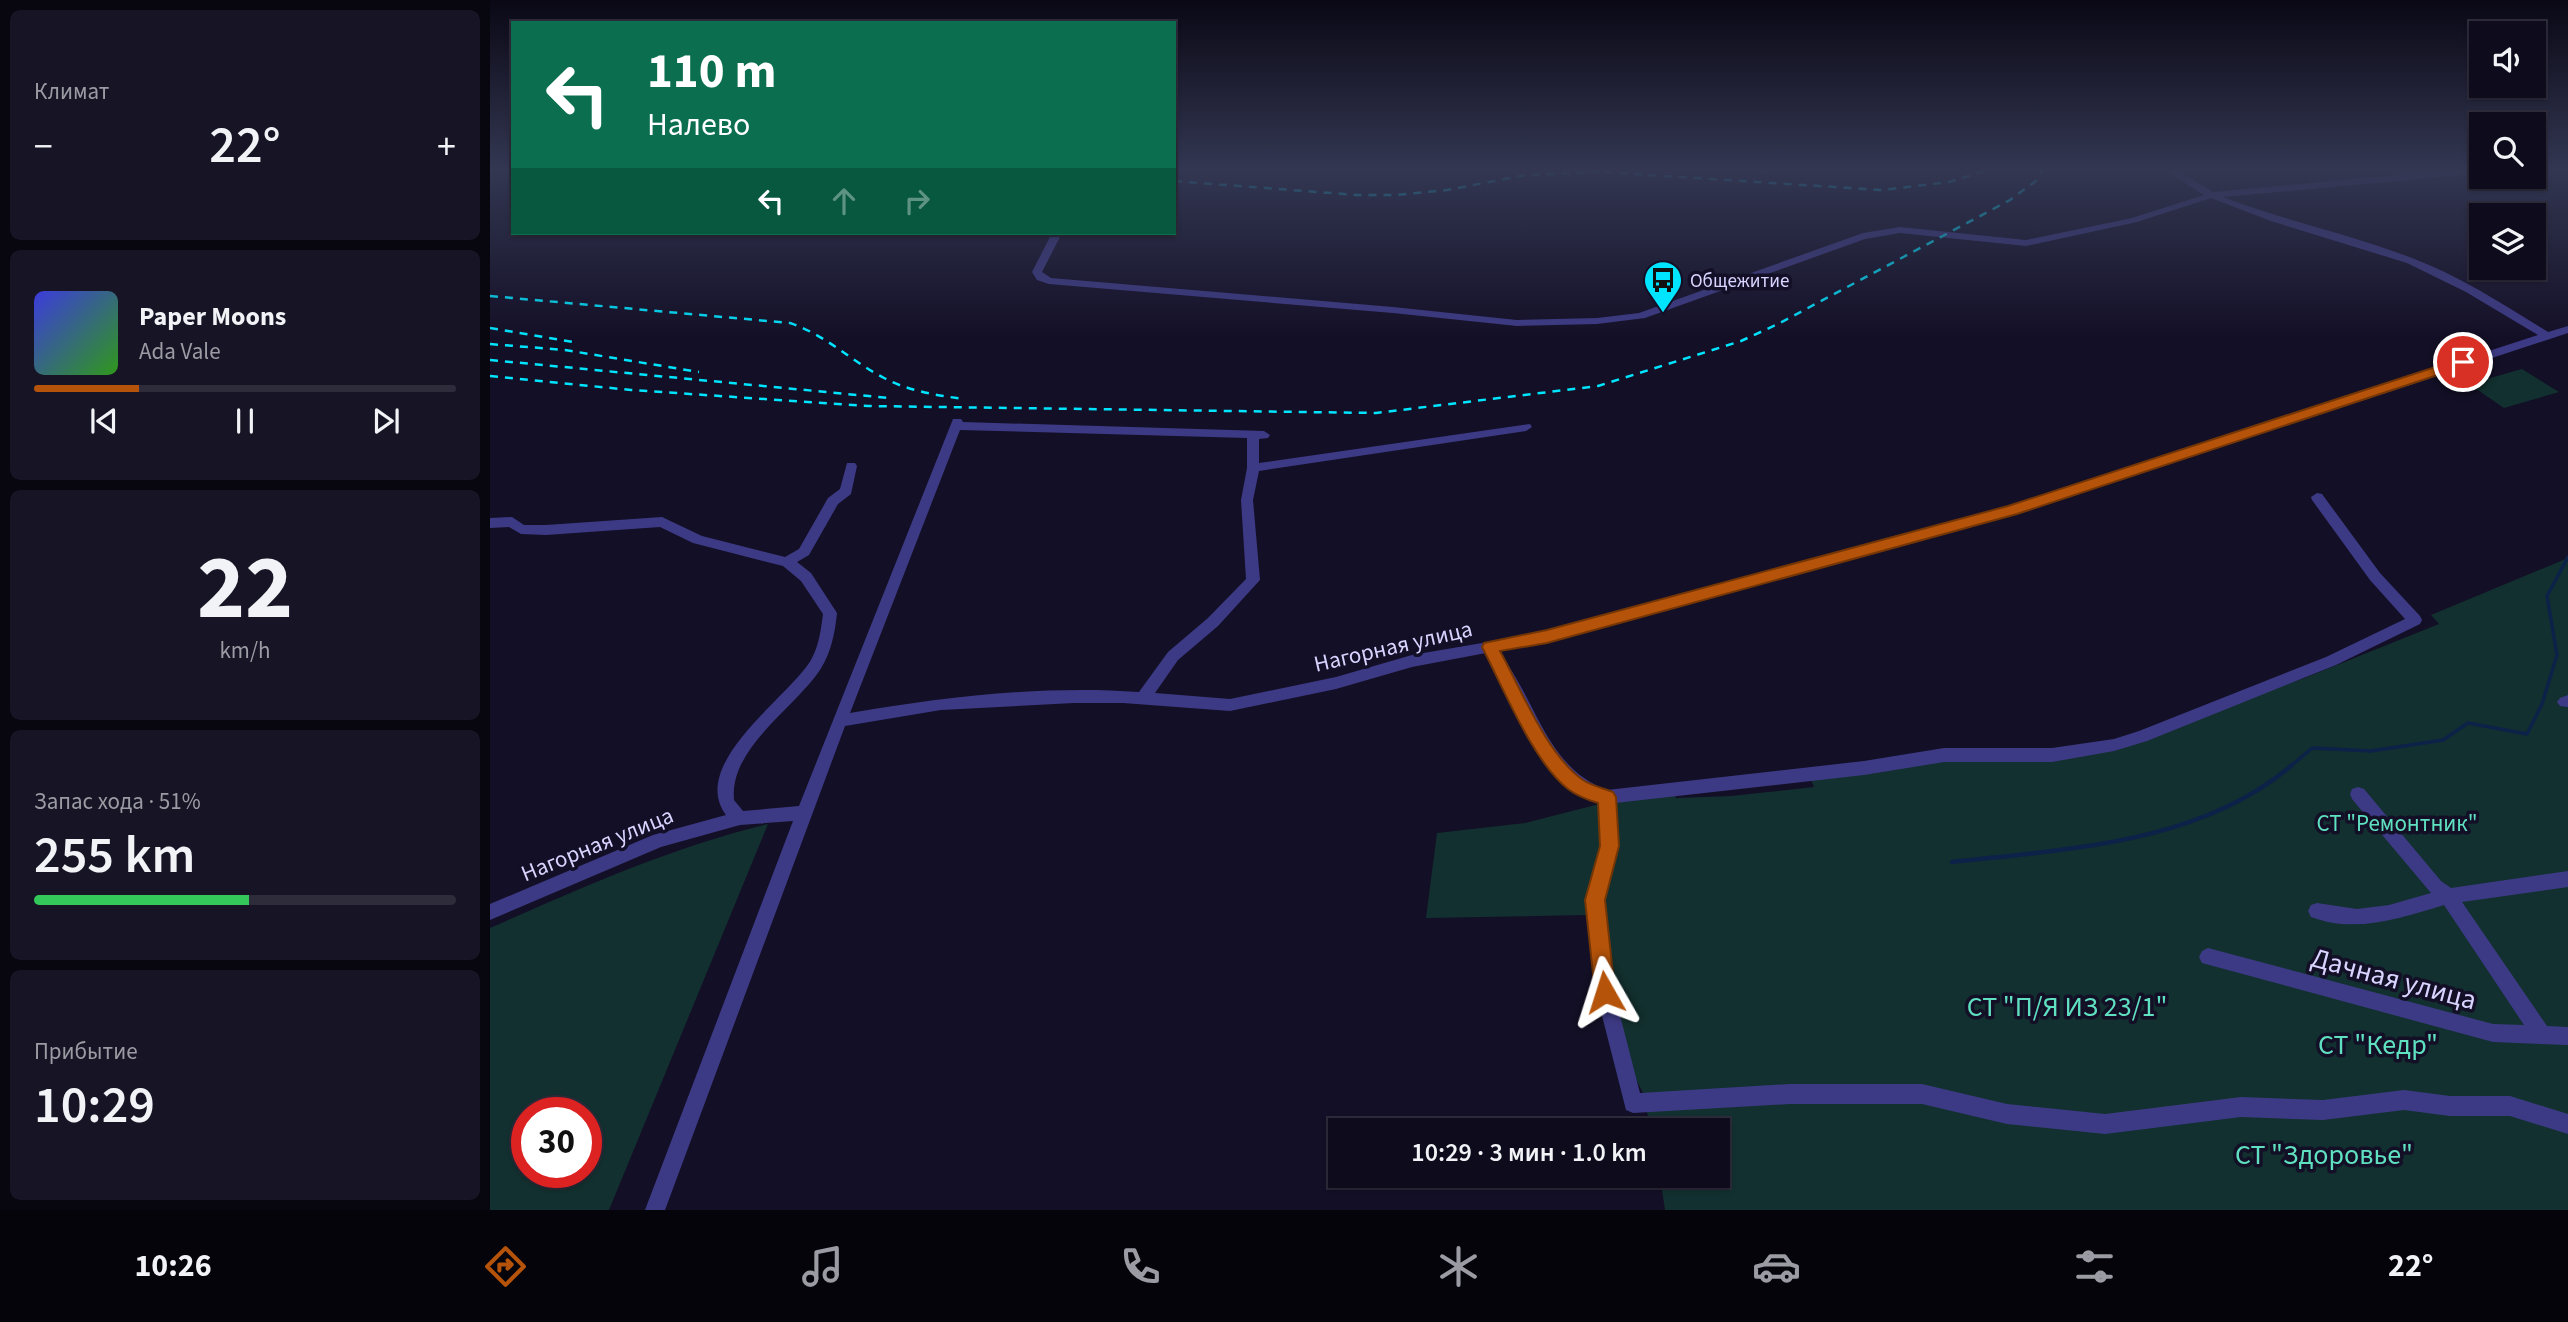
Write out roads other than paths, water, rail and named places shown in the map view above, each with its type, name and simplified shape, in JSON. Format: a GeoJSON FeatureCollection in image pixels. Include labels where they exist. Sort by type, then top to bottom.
{"type":"FeatureCollection","features":[{"type":"Feature","properties":{"kind":"street"},"geometry":{"type":"LineString","coordinates":[[1056,235],[1037,272],[1041,278],[1049,281],[1517,323],[1597,321],[1642,316],[1863,236],[1900,230],[2026,243],[2108,225]]}},
{"type":"Feature","properties":{"kind":"street"},"geometry":{"type":"LineString","coordinates":[[2305,225],[2443,274],[2545,335]]}},
{"type":"Feature","properties":{"kind":"street","name":"Нагорная улица"},"geometry":{"type":"LineString","coordinates":[[839,721],[941,705],[1074,697],[1143,698],[1230,705],[1336,683],[1412,662],[1547,636],[2012,510],[2568,329]]}},
{"type":"Feature","properties":{"kind":"street"},"geometry":{"type":"LineString","coordinates":[[655,1210],[839,721],[956,424],[1258,435],[1247,500],[1253,580],[1213,622],[1173,656],[1143,698]]}},
{"type":"Feature","properties":{"kind":"street"},"geometry":{"type":"LineString","coordinates":[[1253,468],[1526,427]]}},
{"type":"Feature","properties":{"kind":"street"},"geometry":{"type":"LineString","coordinates":[[787,562],[804,552],[833,501],[846,491],[851,466]]}},
{"type":"Feature","properties":{"kind":"street"},"geometry":{"type":"LineString","coordinates":[[1490,647],[1543,746],[1558,767],[1574,784],[1607,797],[1864,768],[1944,755],[2052,755],[2114,745],[2142,737],[2330,661],[2415,620],[2390,597],[2369,572],[2347,536],[2317,497]]}},
{"type":"Feature","properties":{"kind":"street"},"geometry":{"type":"LineString","coordinates":[[490,523],[512,523],[521,529],[547,530],[662,522],[698,540],[787,562],[806,578],[830,613],[825,648],[813,669],[746,744],[729,775],[725,796],[730,808],[740,818]]}},
{"type":"Feature","properties":{"kind":"street"},"geometry":{"type":"LineString","coordinates":[[2358,794],[2435,886],[2448,896],[2542,1035]]}},
{"type":"Feature","properties":{"kind":"street"},"geometry":{"type":"LineString","coordinates":[[1607,797],[1610,846],[1595,900],[1605,992],[1633,1103],[1790,1094],[1922,1094],[2007,1114],[2105,1125],[2241,1107],[2323,1110],[2404,1100],[2450,1106],[2510,1106],[2568,1124]]}},
{"type":"Feature","properties":{"kind":"street","name":"Нагорная улица"},"geometry":{"type":"LineString","coordinates":[[490,912],[659,840],[740,818],[806,813]]}},
{"type":"Feature","properties":{"kind":"street"},"geometry":{"type":"LineString","coordinates":[[2317,911],[2357,917],[2389,913],[2448,896],[2568,879]]}},
{"type":"Feature","properties":{"kind":"street","name":"Дачная улица"},"geometry":{"type":"LineString","coordinates":[[2208,957],[2493,1033],[2568,1036]]}},
{"type":"Feature","properties":{"kind":"waterway"},"geometry":{"type":"LineString","coordinates":[[2290,767],[2312,748],[2371,751],[2443,740],[2468,723],[2527,734],[2542,704],[2557,655],[2547,596],[2568,557]]}},
{"type":"Feature","properties":{"kind":"waterway"},"geometry":{"type":"LineString","coordinates":[[1952,862],[2086,846],[2174,827],[2216,812],[2256,791],[2292,765]]}},
{"type":"Feature","properties":{"kind":"railway"},"geometry":{"type":"LineString","coordinates":[[490,376],[631,390],[868,406],[1376,413],[1598,386],[1741,341],[1962,225]]}},
{"type":"Feature","properties":{"kind":"railway"},"geometry":{"type":"LineString","coordinates":[[490,296],[790,323],[815,334],[893,382],[922,392],[963,399]]}},
{"type":"Feature","properties":{"kind":"railway"},"geometry":{"type":"LineString","coordinates":[[490,328],[573,342]]}},
{"type":"Feature","properties":{"kind":"railway"},"geometry":{"type":"LineString","coordinates":[[490,344],[565,350],[699,372]]}},
{"type":"Feature","properties":{"kind":"railway"},"geometry":{"type":"LineString","coordinates":[[490,360],[889,398]]}},
{"type":"Feature","properties":{"kind":"place","name":"Общежитие"},"geometry":{"type":"Point","coordinates":[1663,314]}},
{"type":"Feature","properties":{"kind":"park label","name":"СТ \"Ремонтник\""},"geometry":{"type":"Point","coordinates":[2397,823]}},
{"type":"Feature","properties":{"kind":"park label","name":"СТ \"П/Я ИЗ 23/1\""},"geometry":{"type":"Point","coordinates":[2067,1006]}},
{"type":"Feature","properties":{"kind":"park label","name":"СТ \"Кедр\""},"geometry":{"type":"Point","coordinates":[2378,1044]}},
{"type":"Feature","properties":{"kind":"park label","name":"СТ \"Здоровье\""},"geometry":{"type":"Point","coordinates":[2324,1154]}}]}
